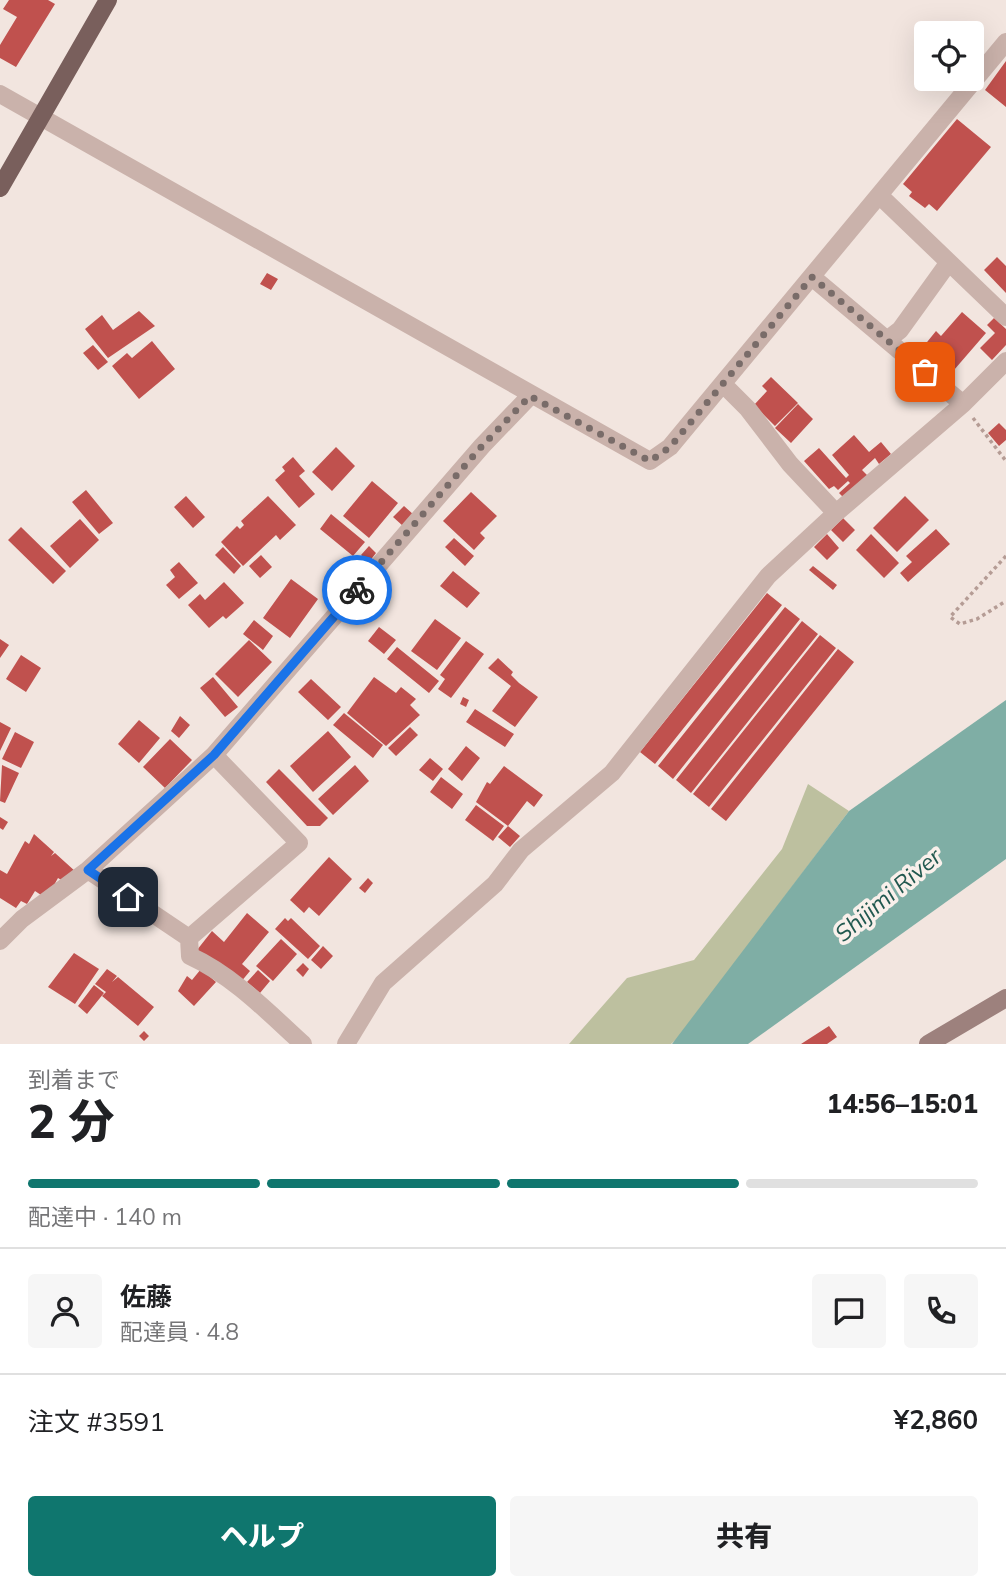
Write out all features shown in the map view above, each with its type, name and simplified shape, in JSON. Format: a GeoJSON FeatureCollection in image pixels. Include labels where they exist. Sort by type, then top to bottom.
{"type":"FeatureCollection","features":[{"type":"Feature","properties":{"kind":"main road"},"geometry":{"type":"LineString","coordinates":[[0,188],[108,0]]}},
{"type":"Feature","properties":{"kind":"street"},"geometry":{"type":"LineString","coordinates":[[0,94],[530,396],[650,461],[670,447],[1006,42]]}},
{"type":"Feature","properties":{"kind":"street"},"geometry":{"type":"LineString","coordinates":[[879,195],[1006,317]]}},
{"type":"Feature","properties":{"kind":"street"},"geometry":{"type":"LineString","coordinates":[[887,340],[900,330],[949,262]]}},
{"type":"Feature","properties":{"kind":"street"},"geometry":{"type":"LineString","coordinates":[[812,277],[963,404]]}},
{"type":"Feature","properties":{"kind":"street"},"geometry":{"type":"LineString","coordinates":[[346,1044],[383,983],[495,884],[520,850],[612,774],[768,576],[836,513],[963,404],[1006,361]]}},
{"type":"Feature","properties":{"kind":"street"},"geometry":{"type":"LineString","coordinates":[[723,384],[748,409],[790,464],[836,513]]}},
{"type":"Feature","properties":{"kind":"street"},"geometry":{"type":"LineString","coordinates":[[0,940],[22,919],[88,870],[214,755],[482,446],[530,396]]}},
{"type":"Feature","properties":{"kind":"street"},"geometry":{"type":"LineString","coordinates":[[189,938],[299,843],[214,755]]}},
{"type":"Feature","properties":{"kind":"street"},"geometry":{"type":"LineString","coordinates":[[88,870],[189,938]]}},
{"type":"Feature","properties":{"kind":"street"},"geometry":{"type":"LineString","coordinates":[[189,938],[190,956],[203,962],[269,1013],[303,1044]]}},
{"type":"Feature","properties":{"kind":"street"},"geometry":{"type":"LineString","coordinates":[[928,1044],[1006,998]]}},
{"type":"Feature","properties":{"kind":"path"},"geometry":{"type":"LineString","coordinates":[[963,404],[1006,461]]}},
{"type":"Feature","properties":{"kind":"path"},"geometry":{"type":"LineString","coordinates":[[1006,556],[950,617],[960,624],[977,619],[1006,601]]}},
{"type":"Feature","properties":{"kind":"green space"},"geometry":{"type":"Polygon","coordinates":[[[808,784],[849,811],[680,1036],[671,1044],[569,1044],[627,978],[694,960],[782,849],[808,784]]]}},
{"type":"Feature","properties":{"kind":"water","name":"Shijimi River"},"geometry":{"type":"Polygon","coordinates":[[[1006,700],[1006,859],[748,1044],[672,1044],[849,811],[1006,700]]]}},
{"type":"Feature","properties":{"kind":"building"},"geometry":{"type":"Polygon","coordinates":[[[9,0],[48,0],[55,4],[16,67],[0,58],[0,45],[17,17],[3,9],[9,0]]]}},
{"type":"Feature","properties":{"kind":"building"},"geometry":{"type":"Polygon","coordinates":[[[1006,61],[1006,107],[985,90],[1006,61]]]}},
{"type":"Feature","properties":{"kind":"building"},"geometry":{"type":"Polygon","coordinates":[[[957,119],[991,147],[937,211],[929,204],[925,208],[909,196],[912,192],[903,184],[957,119]]]}},
{"type":"Feature","properties":{"kind":"building"},"geometry":{"type":"Polygon","coordinates":[[[997,257],[1006,266],[1006,293],[984,270],[997,257]]]}},
{"type":"Feature","properties":{"kind":"building"},"geometry":{"type":"Polygon","coordinates":[[[267,273],[278,279],[271,290],[260,284],[267,273]]]}},
{"type":"Feature","properties":{"kind":"building"},"geometry":{"type":"Polygon","coordinates":[[[139,311],[155,326],[108,358],[85,329],[102,315],[113,330],[139,311]]]}},
{"type":"Feature","properties":{"kind":"building"},"geometry":{"type":"Polygon","coordinates":[[[962,312],[986,333],[954,370],[949,365],[942,372],[919,352],[936,331],[941,336],[962,312]]]}},
{"type":"Feature","properties":{"kind":"building"},"geometry":{"type":"Polygon","coordinates":[[[994,318],[1006,329],[1006,345],[992,360],[980,348],[995,333],[987,325],[994,318]]]}},
{"type":"Feature","properties":{"kind":"building"},"geometry":{"type":"Polygon","coordinates":[[[152,341],[175,369],[139,399],[112,366],[127,353],[132,358],[152,341]]]}},
{"type":"Feature","properties":{"kind":"building"},"geometry":{"type":"Polygon","coordinates":[[[93,345],[108,362],[98,370],[83,353],[93,345]]]}},
{"type":"Feature","properties":{"kind":"building"},"geometry":{"type":"Polygon","coordinates":[[[771,377],[798,403],[775,426],[754,405],[767,391],[762,386],[771,377]]]}},
{"type":"Feature","properties":{"kind":"building"},"geometry":{"type":"Polygon","coordinates":[[[798,404],[813,419],[791,443],[775,428],[798,404]]]}},
{"type":"Feature","properties":{"kind":"building"},"geometry":{"type":"Polygon","coordinates":[[[999,423],[1006,430],[1006,440],[999,446],[988,433],[999,423]]]}},
{"type":"Feature","properties":{"kind":"building"},"geometry":{"type":"Polygon","coordinates":[[[854,435],[869,452],[881,442],[891,454],[879,464],[875,458],[862,470],[868,476],[844,498],[839,493],[850,483],[848,481],[838,490],[834,486],[829,489],[804,461],[819,448],[846,478],[849,475],[832,455],[854,435]]]}},
{"type":"Feature","properties":{"kind":"building"},"geometry":{"type":"Polygon","coordinates":[[[336,447],[355,466],[332,491],[312,472],[336,447]]]}},
{"type":"Feature","properties":{"kind":"building"},"geometry":{"type":"Polygon","coordinates":[[[293,457],[305,471],[299,476],[315,494],[299,508],[275,480],[285,471],[282,467],[293,457]]]}},
{"type":"Feature","properties":{"kind":"building"},"geometry":{"type":"Polygon","coordinates":[[[372,481],[398,503],[369,538],[343,516],[372,481]]]}},
{"type":"Feature","properties":{"kind":"building"},"geometry":{"type":"Polygon","coordinates":[[[86,490],[113,523],[99,534],[72,502],[86,490]]]}},
{"type":"Feature","properties":{"kind":"building"},"geometry":{"type":"Polygon","coordinates":[[[471,492],[497,516],[480,533],[485,538],[474,550],[443,521],[471,492]]]}},
{"type":"Feature","properties":{"kind":"building"},"geometry":{"type":"Polygon","coordinates":[[[186,496],[205,517],[193,528],[174,507],[186,496]]]}},
{"type":"Feature","properties":{"kind":"building"},"geometry":{"type":"Polygon","coordinates":[[[268,496],[296,525],[280,540],[276,535],[243,566],[221,542],[237,526],[240,529],[244,525],[241,521],[268,496]]]}},
{"type":"Feature","properties":{"kind":"building"},"geometry":{"type":"Polygon","coordinates":[[[905,496],[929,520],[897,552],[873,528],[905,496]]]}},
{"type":"Feature","properties":{"kind":"building"},"geometry":{"type":"Polygon","coordinates":[[[404,506],[414,515],[403,526],[393,517],[404,506]]]}},
{"type":"Feature","properties":{"kind":"building"},"geometry":{"type":"Polygon","coordinates":[[[331,514],[365,542],[353,556],[320,529],[331,514]]]}},
{"type":"Feature","properties":{"kind":"building"},"geometry":{"type":"Polygon","coordinates":[[[843,518],[855,530],[843,542],[831,530],[843,518]]]}},
{"type":"Feature","properties":{"kind":"building"},"geometry":{"type":"Polygon","coordinates":[[[80,519],[99,540],[70,568],[50,546],[80,519]]]}},
{"type":"Feature","properties":{"kind":"building"},"geometry":{"type":"Polygon","coordinates":[[[21,527],[66,571],[53,584],[8,540],[21,527]]]}},
{"type":"Feature","properties":{"kind":"building"},"geometry":{"type":"Polygon","coordinates":[[[936,529],[950,544],[908,582],[900,573],[912,562],[906,556],[936,529]]]}},
{"type":"Feature","properties":{"kind":"building"},"geometry":{"type":"Polygon","coordinates":[[[827,534],[839,548],[827,560],[814,547],[827,534]]]}},
{"type":"Feature","properties":{"kind":"building"},"geometry":{"type":"Polygon","coordinates":[[[871,534],[899,563],[884,578],[856,550],[871,534]]]}},
{"type":"Feature","properties":{"kind":"building"},"geometry":{"type":"Polygon","coordinates":[[[454,538],[474,556],[465,566],[445,547],[454,538]]]}},
{"type":"Feature","properties":{"kind":"building"},"geometry":{"type":"Polygon","coordinates":[[[369,546],[376,553],[369,562],[361,555],[369,546]]]}},
{"type":"Feature","properties":{"kind":"building"},"geometry":{"type":"Polygon","coordinates":[[[223,547],[241,566],[234,574],[215,555],[223,547]]]}},
{"type":"Feature","properties":{"kind":"building"},"geometry":{"type":"Polygon","coordinates":[[[261,555],[272,567],[260,578],[249,566],[261,555]]]}},
{"type":"Feature","properties":{"kind":"building"},"geometry":{"type":"Polygon","coordinates":[[[179,562],[198,583],[179,599],[166,585],[175,577],[170,570],[179,562]]]}},
{"type":"Feature","properties":{"kind":"building"},"geometry":{"type":"Polygon","coordinates":[[[813,566],[837,585],[833,590],[809,570],[813,566]]]}},
{"type":"Feature","properties":{"kind":"building"},"geometry":{"type":"Polygon","coordinates":[[[453,571],[480,593],[467,608],[440,586],[453,571]]]}},
{"type":"Feature","properties":{"kind":"building"},"geometry":{"type":"Polygon","coordinates":[[[291,579],[318,599],[290,638],[263,618],[291,579]]]}},
{"type":"Feature","properties":{"kind":"building"},"geometry":{"type":"Polygon","coordinates":[[[224,582],[244,603],[226,619],[223,616],[209,628],[188,605],[200,594],[205,600],[224,582]]]}},
{"type":"Feature","properties":{"kind":"building"},"geometry":{"type":"Polygon","coordinates":[[[767,593],[782,605],[655,764],[640,752],[767,593]]]}},
{"type":"Feature","properties":{"kind":"building"},"geometry":{"type":"Polygon","coordinates":[[[785,607],[800,619],[673,779],[658,766],[785,607]]]}},
{"type":"Feature","properties":{"kind":"building"},"geometry":{"type":"Polygon","coordinates":[[[435,619],[461,638],[437,670],[411,651],[435,619]]]}},
{"type":"Feature","properties":{"kind":"building"},"geometry":{"type":"Polygon","coordinates":[[[254,620],[273,636],[263,650],[243,634],[254,620]]]}},
{"type":"Feature","properties":{"kind":"building"},"geometry":{"type":"Polygon","coordinates":[[[802,621],[818,634],[691,793],[676,780],[802,621]]]}},
{"type":"Feature","properties":{"kind":"building"},"geometry":{"type":"Polygon","coordinates":[[[379,627],[396,640],[384,654],[368,641],[379,627]]]}},
{"type":"Feature","properties":{"kind":"building"},"geometry":{"type":"Polygon","coordinates":[[[820,635],[836,648],[709,807],[693,794],[820,635]]]}},
{"type":"Feature","properties":{"kind":"building"},"geometry":{"type":"Polygon","coordinates":[[[0,639],[9,645],[0,658],[0,639]]]}},
{"type":"Feature","properties":{"kind":"building"},"geometry":{"type":"Polygon","coordinates":[[[249,640],[272,662],[238,697],[215,674],[249,640]]]}},
{"type":"Feature","properties":{"kind":"building"},"geometry":{"type":"Polygon","coordinates":[[[466,641],[484,654],[451,698],[438,689],[445,679],[440,675],[466,641]]]}},
{"type":"Feature","properties":{"kind":"building"},"geometry":{"type":"Polygon","coordinates":[[[397,647],[439,681],[429,693],[387,659],[397,647]]]}},
{"type":"Feature","properties":{"kind":"building"},"geometry":{"type":"Polygon","coordinates":[[[838,649],[854,662],[726,821],[711,809],[838,649]]]}},
{"type":"Feature","properties":{"kind":"building"},"geometry":{"type":"Polygon","coordinates":[[[21,655],[41,668],[26,692],[6,679],[21,655]]]}},
{"type":"Feature","properties":{"kind":"building"},"geometry":{"type":"Polygon","coordinates":[[[498,658],[513,672],[511,675],[519,683],[538,697],[515,727],[492,711],[511,686],[488,668],[498,658]]]}},
{"type":"Feature","properties":{"kind":"building"},"geometry":{"type":"Polygon","coordinates":[[[213,677],[238,707],[225,717],[200,688],[213,677]]]}},
{"type":"Feature","properties":{"kind":"building"},"geometry":{"type":"Polygon","coordinates":[[[374,677],[396,693],[401,687],[416,699],[410,705],[420,715],[386,746],[347,713],[374,677]]]}},
{"type":"Feature","properties":{"kind":"building"},"geometry":{"type":"Polygon","coordinates":[[[311,679],[341,707],[328,720],[298,692],[311,679]]]}},
{"type":"Feature","properties":{"kind":"building"},"geometry":{"type":"Polygon","coordinates":[[[463,697],[469,700],[466,707],[460,704],[463,697]]]}},
{"type":"Feature","properties":{"kind":"building"},"geometry":{"type":"Polygon","coordinates":[[[475,709],[514,734],[505,747],[466,722],[475,709]]]}},
{"type":"Feature","properties":{"kind":"building"},"geometry":{"type":"Polygon","coordinates":[[[344,713],[383,745],[373,758],[333,725],[344,713]]]}},
{"type":"Feature","properties":{"kind":"building"},"geometry":{"type":"Polygon","coordinates":[[[180,716],[190,725],[179,738],[171,731],[180,716]]]}},
{"type":"Feature","properties":{"kind":"building"},"geometry":{"type":"Polygon","coordinates":[[[139,720],[160,738],[139,763],[118,744],[139,720]]]}},
{"type":"Feature","properties":{"kind":"building"},"geometry":{"type":"Polygon","coordinates":[[[0,722],[11,728],[0,751],[0,722]]]}},
{"type":"Feature","properties":{"kind":"building"},"geometry":{"type":"Polygon","coordinates":[[[410,727],[418,735],[396,756],[388,748],[410,727]]]}},
{"type":"Feature","properties":{"kind":"building"},"geometry":{"type":"Polygon","coordinates":[[[328,731],[351,757],[313,792],[290,766],[328,731]]]}},
{"type":"Feature","properties":{"kind":"building"},"geometry":{"type":"Polygon","coordinates":[[[15,732],[34,742],[21,768],[2,759],[15,732]]]}},
{"type":"Feature","properties":{"kind":"building"},"geometry":{"type":"Polygon","coordinates":[[[170,739],[192,760],[165,788],[143,767],[170,739]]]}},
{"type":"Feature","properties":{"kind":"building"},"geometry":{"type":"Polygon","coordinates":[[[466,746],[480,758],[462,781],[448,769],[466,746]]]}},
{"type":"Feature","properties":{"kind":"building"},"geometry":{"type":"Polygon","coordinates":[[[430,758],[443,769],[433,781],[419,770],[430,758]]]}},
{"type":"Feature","properties":{"kind":"building"},"geometry":{"type":"Polygon","coordinates":[[[2,765],[19,773],[5,803],[0,801],[2,765]]]}},
{"type":"Feature","properties":{"kind":"building"},"geometry":{"type":"Polygon","coordinates":[[[355,765],[369,781],[333,815],[318,799],[355,765]]]}},
{"type":"Feature","properties":{"kind":"building"},"geometry":{"type":"Polygon","coordinates":[[[504,766],[543,795],[534,807],[527,801],[508,826],[476,802],[487,782],[490,784],[504,766]]]}},
{"type":"Feature","properties":{"kind":"building"},"geometry":{"type":"Polygon","coordinates":[[[279,769],[328,818],[320,826],[307,826],[266,782],[279,769]]]}},
{"type":"Feature","properties":{"kind":"building"},"geometry":{"type":"Polygon","coordinates":[[[441,777],[463,794],[452,809],[430,792],[441,777]]]}},
{"type":"Feature","properties":{"kind":"building"},"geometry":{"type":"Polygon","coordinates":[[[476,805],[504,826],[493,841],[465,820],[476,805]]]}},
{"type":"Feature","properties":{"kind":"building"},"geometry":{"type":"Polygon","coordinates":[[[0,817],[8,822],[3,830],[0,828],[0,817]]]}},
{"type":"Feature","properties":{"kind":"building"},"geometry":{"type":"Polygon","coordinates":[[[508,826],[520,836],[510,847],[498,837],[508,826]]]}},
{"type":"Feature","properties":{"kind":"building"},"geometry":{"type":"Polygon","coordinates":[[[34,834],[54,852],[51,856],[55,853],[76,872],[63,881],[58,878],[53,887],[41,895],[35,891],[27,904],[21,901],[16,908],[0,898],[0,870],[7,874],[25,841],[29,844],[34,834]]]}},
{"type":"Feature","properties":{"kind":"building"},"geometry":{"type":"Polygon","coordinates":[[[329,857],[352,879],[319,916],[309,907],[304,913],[290,900],[329,857]]]}},
{"type":"Feature","properties":{"kind":"building"},"geometry":{"type":"Polygon","coordinates":[[[368,878],[373,883],[365,893],[359,888],[368,878]]]}},
{"type":"Feature","properties":{"kind":"building"},"geometry":{"type":"Polygon","coordinates":[[[247,913],[269,932],[242,964],[250,971],[240,983],[197,950],[212,931],[224,942],[247,913]]]}},
{"type":"Feature","properties":{"kind":"building"},"geometry":{"type":"Polygon","coordinates":[[[285,918],[288,921],[291,918],[320,946],[308,959],[275,929],[285,918]]]}},
{"type":"Feature","properties":{"kind":"building"},"geometry":{"type":"Polygon","coordinates":[[[281,939],[297,954],[273,981],[256,966],[281,939]]]}},
{"type":"Feature","properties":{"kind":"building"},"geometry":{"type":"Polygon","coordinates":[[[323,946],[333,956],[321,969],[311,960],[323,946]]]}},
{"type":"Feature","properties":{"kind":"building"},"geometry":{"type":"Polygon","coordinates":[[[74,953],[99,969],[75,1004],[48,987],[74,953]]]}},
{"type":"Feature","properties":{"kind":"building"},"geometry":{"type":"Polygon","coordinates":[[[303,963],[309,969],[303,977],[296,970],[303,963]]]}},
{"type":"Feature","properties":{"kind":"building"},"geometry":{"type":"Polygon","coordinates":[[[107,969],[117,976],[112,982],[118,977],[154,1007],[138,1026],[102,996],[106,992],[95,984],[107,969]]]}},
{"type":"Feature","properties":{"kind":"building"},"geometry":{"type":"Polygon","coordinates":[[[201,969],[216,982],[194,1006],[178,991],[187,976],[192,980],[201,969]]]}},
{"type":"Feature","properties":{"kind":"building"},"geometry":{"type":"Polygon","coordinates":[[[258,970],[270,981],[260,993],[247,982],[258,970]]]}},
{"type":"Feature","properties":{"kind":"building"},"geometry":{"type":"Polygon","coordinates":[[[94,985],[104,993],[87,1014],[78,1006],[94,985]]]}},
{"type":"Feature","properties":{"kind":"building"},"geometry":{"type":"Polygon","coordinates":[[[829,1026],[837,1037],[827,1044],[801,1044],[829,1026]]]}},
{"type":"Feature","properties":{"kind":"building"},"geometry":{"type":"Polygon","coordinates":[[[144,1031],[149,1036],[144,1041],[139,1036],[144,1031]]]}},
{"type":"Feature","properties":{"kind":"way so far"},"geometry":{"type":"LineString","coordinates":[[357,590],[482,446],[530,396],[650,461],[670,447],[812,277],[925,372]]}},
{"type":"Feature","properties":{"kind":"route"},"geometry":{"type":"LineString","coordinates":[[128,897],[88,870],[214,755],[357,590]]}}]}
